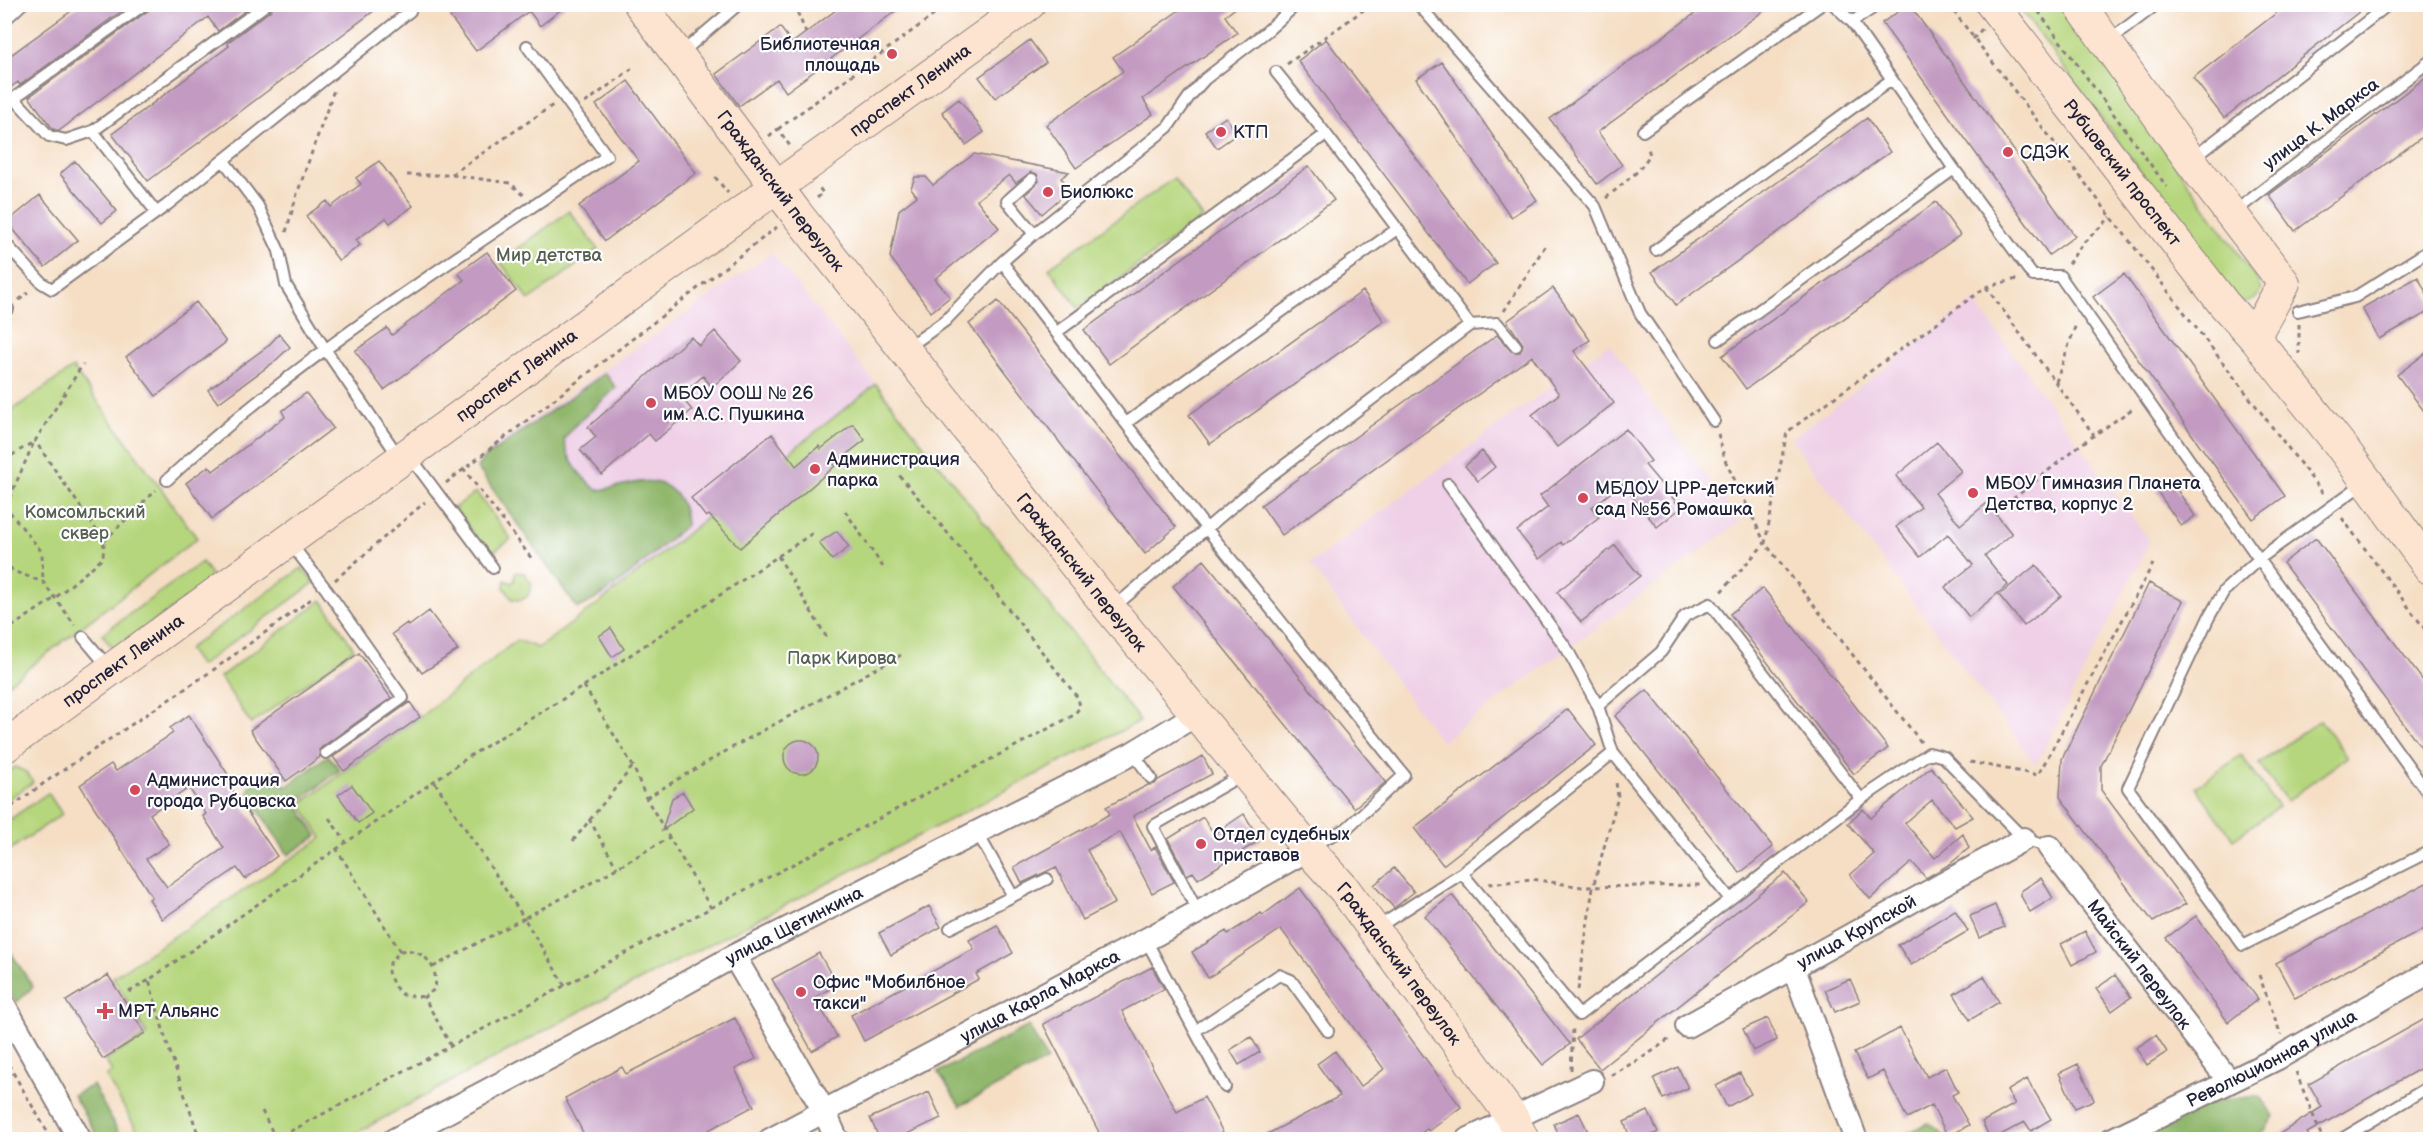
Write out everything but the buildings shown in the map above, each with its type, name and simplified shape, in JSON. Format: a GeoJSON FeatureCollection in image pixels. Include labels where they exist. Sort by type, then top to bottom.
{"type":"FeatureCollection","features":[{"type":"Feature","properties":{"kind":"street","name":"Гражданский переулок"},"geometry":{"type":"LineString","coordinates":[[640,4],[776,188],[1111,610],[1244,773],[1376,929],[1518,1129]]}},
{"type":"Feature","properties":{"kind":"street","name":"проспект Ленина"},"geometry":{"type":"LineString","coordinates":[[4,747],[1029,4]]}},
{"type":"Feature","properties":{"kind":"street"},"geometry":{"type":"LineString","coordinates":[[2079,4],[2190,160],[2284,283],[2275,303],[2254,337]]}},
{"type":"Feature","properties":{"kind":"street","name":"Рубцовский проспект"},"geometry":{"type":"LineString","coordinates":[[1989,15],[2224,304],[2254,337],[2367,481],[2430,568]]}},
{"type":"Feature","properties":{"kind":"street","name":"улица Щетинкина"},"geometry":{"type":"LineString","coordinates":[[397,1139],[596,1033],[734,956],[978,834],[1133,753],[1197,714]]}},
{"type":"Feature","properties":{"kind":"street","name":"улица Крупской"},"geometry":{"type":"LineString","coordinates":[[1688,1026],[2024,838]]}},
{"type":"Feature","properties":{"kind":"street","name":"Майский переулок"},"geometry":{"type":"LineString","coordinates":[[2049,847],[2229,1081]]}},
{"type":"Feature","properties":{"kind":"street","name":"улица Карла Маркса"},"geometry":{"type":"LineString","coordinates":[[770,1140],[1198,912],[1307,848]]}},
{"type":"Feature","properties":{"kind":"street"},"geometry":{"type":"LineString","coordinates":[[734,956],[824,1111],[837,1140]]}},
{"type":"Feature","properties":{"kind":"street"},"geometry":{"type":"LineString","coordinates":[[1793,966],[1856,1140]]}},
{"type":"Feature","properties":{"kind":"street","name":"Революционная улица"},"geometry":{"type":"LineString","coordinates":[[2111,1140],[2278,1058],[2430,972]]}},
{"type":"Feature","properties":{"kind":"street"},"geometry":{"type":"LineString","coordinates":[[5,1007],[80,1140]]}},
{"type":"Feature","properties":{"kind":"street"},"geometry":{"type":"LineString","coordinates":[[1467,1140],[1518,1129],[1571,1090],[1592,1081]]}},
{"type":"Feature","properties":{"kind":"lane"},"geometry":{"type":"LineString","coordinates":[[4,21],[22,4]]}},
{"type":"Feature","properties":{"kind":"lane"},"geometry":{"type":"LineString","coordinates":[[4,105],[145,4]]}},
{"type":"Feature","properties":{"kind":"lane"},"geometry":{"type":"LineString","coordinates":[[14,98],[49,136],[66,140],[93,131],[267,4]]}},
{"type":"Feature","properties":{"kind":"lane"},"geometry":{"type":"LineString","coordinates":[[4,242],[42,283],[52,289],[224,160],[410,11],[413,4]]}},
{"type":"Feature","properties":{"kind":"lane"},"geometry":{"type":"LineString","coordinates":[[677,57],[739,4]]}},
{"type":"Feature","properties":{"kind":"lane"},"geometry":{"type":"LineString","coordinates":[[905,349],[945,321],[1002,262],[1034,234],[1168,127],[1188,97],[1205,79],[1267,31],[1297,4]]}},
{"type":"Feature","properties":{"kind":"lane"},"geometry":{"type":"LineString","coordinates":[[1418,4],[1595,206],[1640,313],[1714,421]]}},
{"type":"Feature","properties":{"kind":"lane"},"geometry":{"type":"LineString","coordinates":[[1643,131],[1822,4]]}},
{"type":"Feature","properties":{"kind":"lane"},"geometry":{"type":"LineString","coordinates":[[1833,4],[1852,22],[1954,170],[2033,276],[2060,276],[2259,559],[2430,796]]}},
{"type":"Feature","properties":{"kind":"lane"},"geometry":{"type":"LineString","coordinates":[[1852,22],[1879,4]]}},
{"type":"Feature","properties":{"kind":"lane"},"geometry":{"type":"LineString","coordinates":[[2107,43],[2157,4]]}},
{"type":"Feature","properties":{"kind":"lane"},"geometry":{"type":"LineString","coordinates":[[2190,160],[2389,4]]}},
{"type":"Feature","properties":{"kind":"lane"},"geometry":{"type":"LineString","coordinates":[[167,480],[198,451],[325,349],[607,156],[527,46]]}},
{"type":"Feature","properties":{"kind":"lane","name":"улица К. Маркса"},"geometry":{"type":"LineString","coordinates":[[2232,214],[2430,61]]}},
{"type":"Feature","properties":{"kind":"lane"},"geometry":{"type":"LineString","coordinates":[[1276,72],[1326,134],[1470,325]]}},
{"type":"Feature","properties":{"kind":"lane"},"geometry":{"type":"LineString","coordinates":[[1656,250],[1891,80]]}},
{"type":"Feature","properties":{"kind":"lane"},"geometry":{"type":"LineString","coordinates":[[93,131],[156,212]]}},
{"type":"Feature","properties":{"kind":"lane"},"geometry":{"type":"LineString","coordinates":[[1057,332],[1326,134]]}},
{"type":"Feature","properties":{"kind":"lane"},"geometry":{"type":"LineString","coordinates":[[224,160],[258,206],[279,251],[286,285],[325,349],[405,458],[437,491],[494,568]]}},
{"type":"Feature","properties":{"kind":"lane"},"geometry":{"type":"LineString","coordinates":[[1718,340],[1954,170]]}},
{"type":"Feature","properties":{"kind":"lane"},"geometry":{"type":"LineString","coordinates":[[1032,179],[1007,201],[1034,234]]}},
{"type":"Feature","properties":{"kind":"lane"},"geometry":{"type":"LineString","coordinates":[[1126,423],[1397,230]]}},
{"type":"Feature","properties":{"kind":"lane"},"geometry":{"type":"LineString","coordinates":[[2298,311],[2355,297],[2430,250]]}},
{"type":"Feature","properties":{"kind":"lane"},"geometry":{"type":"LineString","coordinates":[[1002,262],[1206,528],[1404,776],[1346,829],[1307,848]]}},
{"type":"Feature","properties":{"kind":"lane"},"geometry":{"type":"LineString","coordinates":[[1111,610],[1253,489],[1470,325],[1497,323],[1516,346]]}},
{"type":"Feature","properties":{"kind":"lane"},"geometry":{"type":"LineString","coordinates":[[2367,481],[2259,559],[2224,591],[2209,617],[2128,788],[2242,945],[2430,851]]}},
{"type":"Feature","properties":{"kind":"lane"},"geometry":{"type":"LineString","coordinates":[[1448,484],[1568,649],[1598,706],[1613,753],[1730,899]]}},
{"type":"Feature","properties":{"kind":"lane"},"geometry":{"type":"LineString","coordinates":[[289,541],[403,698],[326,753]]}},
{"type":"Feature","properties":{"kind":"lane"},"geometry":{"type":"LineString","coordinates":[[1598,706],[1661,652],[1685,616],[1710,604],[1861,799]]}},
{"type":"Feature","properties":{"kind":"lane"},"geometry":{"type":"LineString","coordinates":[[83,636],[111,671]]}},
{"type":"Feature","properties":{"kind":"lane"},"geometry":{"type":"LineString","coordinates":[[1133,753],[1151,778]]}},
{"type":"Feature","properties":{"kind":"lane"},"geometry":{"type":"LineString","coordinates":[[1376,929],[1462,873],[1613,753]]}},
{"type":"Feature","properties":{"kind":"lane"},"geometry":{"type":"LineString","coordinates":[[1462,873],[1579,1016],[1861,799],[1929,753],[1944,757],[2024,838],[2049,847]]}},
{"type":"Feature","properties":{"kind":"lane"},"geometry":{"type":"LineString","coordinates":[[1198,912],[1152,826],[1244,773]]}},
{"type":"Feature","properties":{"kind":"lane"},"geometry":{"type":"LineString","coordinates":[[978,834],[1013,896]]}},
{"type":"Feature","properties":{"kind":"lane"},"geometry":{"type":"LineString","coordinates":[[950,928],[1047,879]]}},
{"type":"Feature","properties":{"kind":"lane"},"geometry":{"type":"LineString","coordinates":[[1146,940],[1225,1087]]}},
{"type":"Feature","properties":{"kind":"lane"},"geometry":{"type":"LineString","coordinates":[[1195,1031],[1279,975],[1291,980],[1328,1031]]}},
{"type":"Feature","properties":{"kind":"lane"},"geometry":{"type":"LineString","coordinates":[[2340,1140],[2430,1086]]}},
{"type":"Feature","properties":{"kind":"path"},"geometry":{"type":"LineString","coordinates":[[794,4],[806,33]]}},
{"type":"Feature","properties":{"kind":"path"},"geometry":{"type":"LineString","coordinates":[[835,4],[838,9]]}},
{"type":"Feature","properties":{"kind":"path"},"geometry":{"type":"LineString","coordinates":[[778,129],[949,4]]}},
{"type":"Feature","properties":{"kind":"path"},"geometry":{"type":"LineString","coordinates":[[1276,72],[1365,9],[1366,4]]}},
{"type":"Feature","properties":{"kind":"path"},"geometry":{"type":"LineString","coordinates":[[1948,4],[2334,507],[2430,636]]}},
{"type":"Feature","properties":{"kind":"path"},"geometry":{"type":"LineString","coordinates":[[2033,4],[2173,195]]}},
{"type":"Feature","properties":{"kind":"path"},"geometry":{"type":"LineString","coordinates":[[1973,39],[1989,15]]}},
{"type":"Feature","properties":{"kind":"path"},"geometry":{"type":"LineString","coordinates":[[279,251],[343,66]]}},
{"type":"Feature","properties":{"kind":"path"},"geometry":{"type":"LineString","coordinates":[[574,111],[634,67]]}},
{"type":"Feature","properties":{"kind":"path"},"geometry":{"type":"LineString","coordinates":[[452,174],[564,98]]}},
{"type":"Feature","properties":{"kind":"path"},"geometry":{"type":"LineString","coordinates":[[1595,206],[1638,171],[1650,155],[1643,131]]}},
{"type":"Feature","properties":{"kind":"path"},"geometry":{"type":"LineString","coordinates":[[407,175],[452,174],[510,183],[535,205]]}},
{"type":"Feature","properties":{"kind":"path"},"geometry":{"type":"LineString","coordinates":[[2060,276],[2083,243],[2111,217]]}},
{"type":"Feature","properties":{"kind":"path"},"geometry":{"type":"LineString","coordinates":[[4,812],[216,668],[326,589],[463,468],[775,228]]}},
{"type":"Feature","properties":{"kind":"path"},"geometry":{"type":"LineString","coordinates":[[1497,323],[1545,246]]}},
{"type":"Feature","properties":{"kind":"path"},"geometry":{"type":"LineString","coordinates":[[1710,604],[1765,543],[1787,432],[1986,286],[2033,276]]}},
{"type":"Feature","properties":{"kind":"path"},"geometry":{"type":"LineString","coordinates":[[1986,286],[2094,435]]}},
{"type":"Feature","properties":{"kind":"path"},"geometry":{"type":"LineString","coordinates":[[2055,383],[2082,308]]}},
{"type":"Feature","properties":{"kind":"path"},"geometry":{"type":"LineString","coordinates":[[43,582],[42,552],[5,506],[35,441],[83,364]]}},
{"type":"Feature","properties":{"kind":"path"},"geometry":{"type":"LineString","coordinates":[[2013,499],[2094,435],[2146,399]]}},
{"type":"Feature","properties":{"kind":"path"},"geometry":{"type":"LineString","coordinates":[[1714,421],[1725,460],[1765,543],[1929,753]]}},
{"type":"Feature","properties":{"kind":"path"},"geometry":{"type":"LineString","coordinates":[[4,460],[35,441]]}},
{"type":"Feature","properties":{"kind":"path"},"geometry":{"type":"LineString","coordinates":[[4,632],[55,597],[103,558],[104,541],[35,441]]}},
{"type":"Feature","properties":{"kind":"path"},"geometry":{"type":"LineString","coordinates":[[463,468],[532,559]]}},
{"type":"Feature","properties":{"kind":"path"},"geometry":{"type":"LineString","coordinates":[[262,1112],[275,1139],[1074,715],[1080,707],[1078,698],[971,561],[899,475]]}},
{"type":"Feature","properties":{"kind":"path"},"geometry":{"type":"LineString","coordinates":[[104,541],[167,480]]}},
{"type":"Feature","properties":{"kind":"path"},"geometry":{"type":"LineString","coordinates":[[845,511],[885,570]]}},
{"type":"Feature","properties":{"kind":"path"},"geometry":{"type":"LineString","coordinates":[[129,992],[470,756],[584,686],[813,532]]}},
{"type":"Feature","properties":{"kind":"path"},"geometry":{"type":"LineString","coordinates":[[778,556],[827,638]]}},
{"type":"Feature","properties":{"kind":"path"},"geometry":{"type":"LineString","coordinates":[[4,560],[13,571],[43,582],[83,636]]}},
{"type":"Feature","properties":{"kind":"path"},"geometry":{"type":"LineString","coordinates":[[1944,757],[2038,775],[2153,564]]}},
{"type":"Feature","properties":{"kind":"path"},"geometry":{"type":"LineString","coordinates":[[646,798],[733,747],[901,655]]}},
{"type":"Feature","properties":{"kind":"path"},"geometry":{"type":"LineString","coordinates":[[584,686],[633,766],[646,798],[711,908]]}},
{"type":"Feature","properties":{"kind":"path"},"geometry":{"type":"LineString","coordinates":[[1571,1090],[1571,1038],[1593,887],[1618,797],[1613,753]]}},
{"type":"Feature","properties":{"kind":"path"},"geometry":{"type":"LineString","coordinates":[[573,841],[633,766]]}},
{"type":"Feature","properties":{"kind":"path"},"geometry":{"type":"LineString","coordinates":[[434,781],[524,918],[565,986]]}},
{"type":"Feature","properties":{"kind":"path"},"geometry":{"type":"LineString","coordinates":[[329,818],[345,842]]}},
{"type":"Feature","properties":{"kind":"path"},"geometry":{"type":"LineString","coordinates":[[589,819],[616,868]]}},
{"type":"Feature","properties":{"kind":"path"},"geometry":{"type":"LineString","coordinates":[[433,967],[670,837]]}},
{"type":"Feature","properties":{"kind":"path"},"geometry":{"type":"LineString","coordinates":[[336,848],[400,951]]}},
{"type":"Feature","properties":{"kind":"path"},"geometry":{"type":"LineString","coordinates":[[1472,886],[1532,879],[1593,887],[1718,885]]}},
{"type":"Feature","properties":{"kind":"path"},"geometry":{"type":"LineString","coordinates":[[412,949],[423,954],[433,967],[437,979],[435,989],[424,997],[403,995],[394,986],[388,972],[390,963],[400,951],[412,949]]}},
{"type":"Feature","properties":{"kind":"path"},"geometry":{"type":"LineString","coordinates":[[149,980],[166,1040],[200,1140]]}},
{"type":"Feature","properties":{"kind":"path"},"geometry":{"type":"LineString","coordinates":[[424,997],[451,1046]]}},
{"type":"Feature","properties":{"kind":"path"},"geometry":{"type":"LineString","coordinates":[[1592,1081],[1613,1075],[1647,1055],[1688,1026]]}},
{"type":"Feature","properties":{"kind":"path"},"geometry":{"type":"LineString","coordinates":[[4,1057],[52,1140]]}},
{"type":"Feature","properties":{"kind":"shaded area"},"geometry":{"type":"Polygon","coordinates":[[[772,253],[876,384],[603,600],[490,450],[772,253]]]}},
{"type":"Feature","properties":{"kind":"shaded area","name":"МБОУ Гимназия Планета Детства, корпус 2"},"geometry":{"type":"Polygon","coordinates":[[[1974,301],[2150,541],[2036,765],[1791,439],[1974,301]]]}},
{"type":"Feature","properties":{"kind":"shaded area"},"geometry":{"type":"Polygon","coordinates":[[[1609,344],[1740,522],[1441,742],[1310,564],[1609,344]]]}},
{"type":"Feature","properties":{"kind":"green space"},"geometry":{"type":"Polygon","coordinates":[[[2018,5],[2062,5],[2258,281],[2261,291],[2255,299],[2243,304],[2232,296],[2018,5]]]}},
{"type":"Feature","properties":{"kind":"green space"},"geometry":{"type":"Polygon","coordinates":[[[1174,178],[1203,218],[1078,308],[1049,268],[1174,178]]]}},
{"type":"Feature","properties":{"kind":"green space","name":"Мир детства"},"geometry":{"type":"Polygon","coordinates":[[[569,211],[598,249],[529,300],[500,262],[569,211]]]}},
{"type":"Feature","properties":{"kind":"green space","name":"Комсомльский сквер"},"geometry":{"type":"Polygon","coordinates":[[[73,368],[197,538],[5,686],[5,415],[73,368]]]}},
{"type":"Feature","properties":{"kind":"green space"},"geometry":{"type":"Polygon","coordinates":[[[605,373],[616,388],[571,429],[564,440],[572,462],[580,474],[597,490],[641,482],[652,482],[670,488],[681,503],[686,525],[618,583],[577,608],[477,467],[484,458],[605,373]]]}},
{"type":"Feature","properties":{"kind":"green space","name":"Парк Кирова"},"geometry":{"type":"Polygon","coordinates":[[[876,384],[1140,721],[581,1011],[345,1139],[142,1139],[106,1076],[112,1071],[105,1061],[147,1034],[113,977],[322,838],[300,804],[420,717],[517,640],[538,648],[603,600],[876,384]]]}},
{"type":"Feature","properties":{"kind":"green space"},"geometry":{"type":"Polygon","coordinates":[[[476,492],[511,539],[489,555],[454,508],[476,492]]]}},
{"type":"Feature","properties":{"kind":"green space"},"geometry":{"type":"Polygon","coordinates":[[[202,562],[214,579],[114,650],[102,634],[202,562]]]}},
{"type":"Feature","properties":{"kind":"green space"},"geometry":{"type":"Polygon","coordinates":[[[302,568],[314,583],[200,666],[188,649],[302,568]]]}},
{"type":"Feature","properties":{"kind":"green space"},"geometry":{"type":"Polygon","coordinates":[[[515,572],[524,573],[532,584],[528,596],[521,600],[512,599],[504,587],[505,580],[512,583],[515,580],[515,572]]]}},
{"type":"Feature","properties":{"kind":"green space"},"geometry":{"type":"Polygon","coordinates":[[[322,600],[354,649],[251,724],[220,677],[322,600]]]}},
{"type":"Feature","properties":{"kind":"green space"},"geometry":{"type":"Polygon","coordinates":[[[2320,720],[2347,757],[2287,801],[2259,764],[2320,720]]]}},
{"type":"Feature","properties":{"kind":"green space"},"geometry":{"type":"Polygon","coordinates":[[[328,755],[340,770],[296,803],[317,836],[288,855],[248,794],[250,786],[274,770],[286,787],[328,755]]]}},
{"type":"Feature","properties":{"kind":"green space"},"geometry":{"type":"Polygon","coordinates":[[[2241,755],[2278,807],[2233,839],[2196,787],[2241,755]]]}},
{"type":"Feature","properties":{"kind":"green space"},"geometry":{"type":"Polygon","coordinates":[[[15,767],[26,772],[33,782],[5,801],[5,774],[15,767]]]}},
{"type":"Feature","properties":{"kind":"green space"},"geometry":{"type":"Polygon","coordinates":[[[48,793],[62,814],[5,853],[5,823],[48,793]]]}},
{"type":"Feature","properties":{"kind":"green space"},"geometry":{"type":"Polygon","coordinates":[[[4,942],[33,987],[16,1003],[5,982],[4,942]]]}},
{"type":"Feature","properties":{"kind":"green space"},"geometry":{"type":"Polygon","coordinates":[[[1029,1026],[1047,1060],[960,1106],[938,1072],[1029,1026]]]}},
{"type":"Feature","properties":{"kind":"green space"},"geometry":{"type":"Polygon","coordinates":[[[93,1085],[122,1139],[99,1139],[73,1095],[93,1085]]]}},
{"type":"Feature","properties":{"kind":"green space"},"geometry":{"type":"Polygon","coordinates":[[[2259,1096],[2274,1116],[2265,1130],[2255,1139],[2131,1140],[2214,1101],[2259,1096]]]}},
{"type":"Feature","properties":{"kind":"green space"},"geometry":{"type":"Polygon","coordinates":[[[1929,1123],[1948,1139],[1895,1139],[1929,1123]]]}},
{"type":"Feature","properties":{"kind":"place","name":"Библиотечная площадь"},"geometry":{"type":"Point","coordinates":[892,54]}},
{"type":"Feature","properties":{"kind":"place","name":"КТП"},"geometry":{"type":"Point","coordinates":[1221,132]}},
{"type":"Feature","properties":{"kind":"place","name":"СДЭК"},"geometry":{"type":"Point","coordinates":[2008,152]}},
{"type":"Feature","properties":{"kind":"place","name":"Биолюкс"},"geometry":{"type":"Point","coordinates":[1048,192]}},
{"type":"Feature","properties":{"kind":"place","name":"МБОУ ООШ № 26 им. А.С. Пушкина"},"geometry":{"type":"Point","coordinates":[651,403]}},
{"type":"Feature","properties":{"kind":"place","name":"Администрация парка"},"geometry":{"type":"Point","coordinates":[815,469]}},
{"type":"Feature","properties":{"kind":"place","name":"МБОУ Гимназия Планета Детства, корпус 2"},"geometry":{"type":"Point","coordinates":[1973,493]}},
{"type":"Feature","properties":{"kind":"place","name":"МБДОУ ЦРР-детский сад №56 Ромашка"},"geometry":{"type":"Point","coordinates":[1583,498]}},
{"type":"Feature","properties":{"kind":"place","name":"Администрация города Рубцовска"},"geometry":{"type":"Point","coordinates":[135,790]}},
{"type":"Feature","properties":{"kind":"place","name":"Отдел судебных приставов"},"geometry":{"type":"Point","coordinates":[1201,844]}},
{"type":"Feature","properties":{"kind":"place","name":"Офис \"Мобилбное такси\""},"geometry":{"type":"Point","coordinates":[801,992]}},
{"type":"Feature","properties":{"kind":"place","name":"МРТ Альянс"},"geometry":{"type":"Point","coordinates":[105,1011]}}]}
